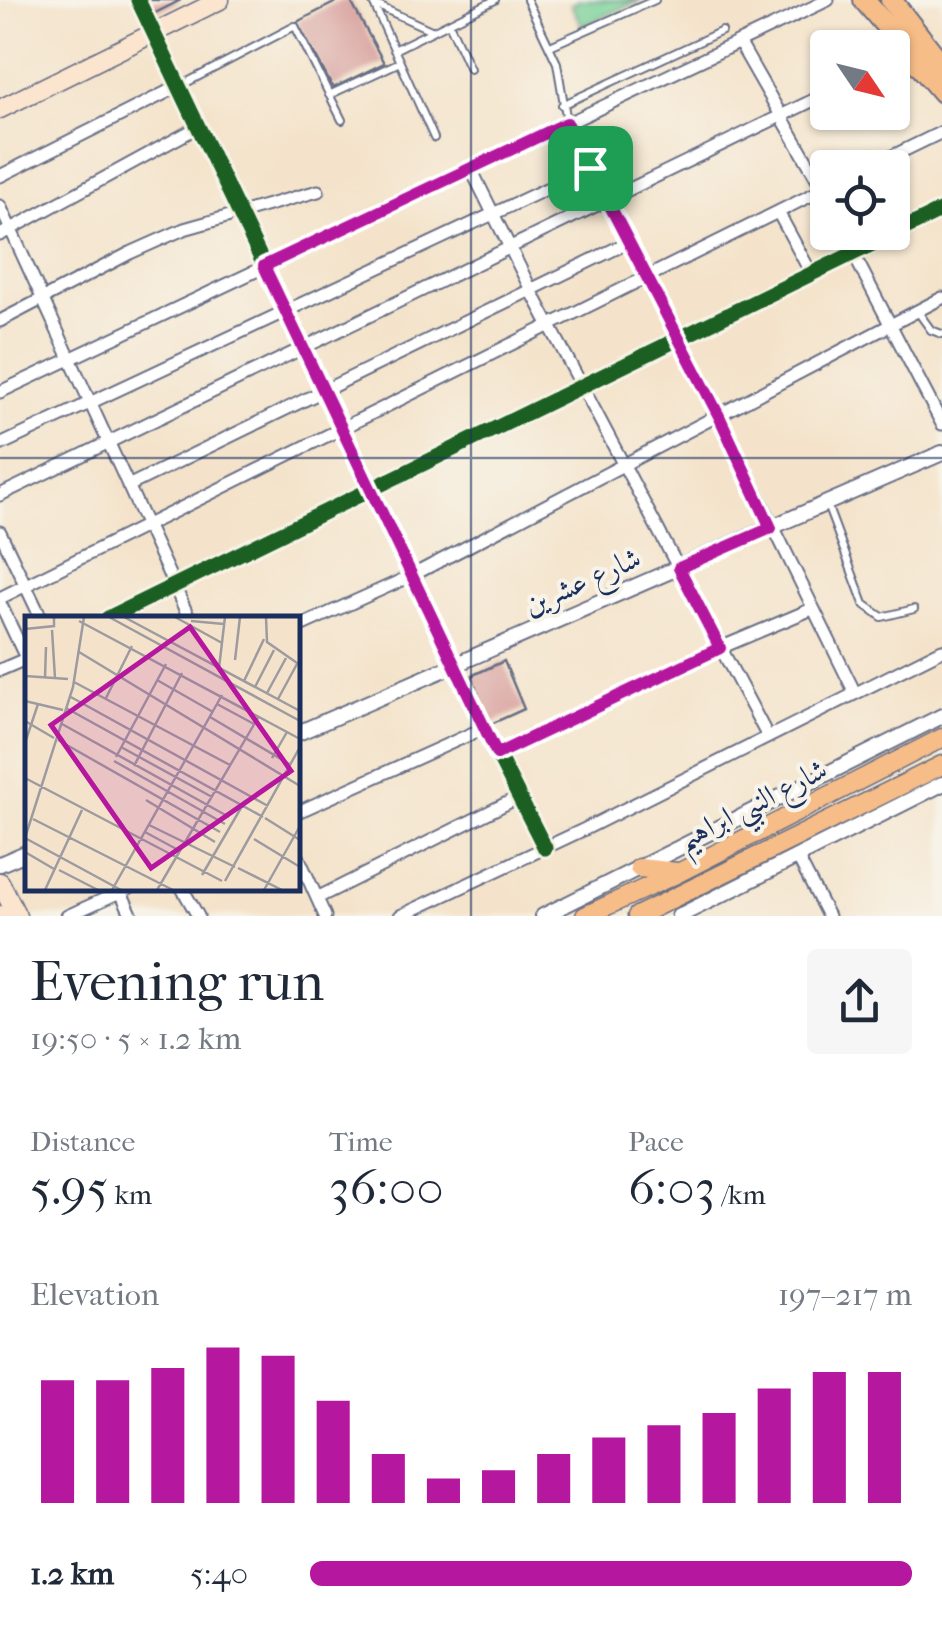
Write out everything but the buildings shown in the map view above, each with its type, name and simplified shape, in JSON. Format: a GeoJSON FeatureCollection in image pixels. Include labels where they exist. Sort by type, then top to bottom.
{"type":"FeatureCollection","features":[{"type":"Feature","properties":{"kind":"highway"},"geometry":{"type":"LineString","coordinates":[[864,0],[883,30]]}},
{"type":"Feature","properties":{"kind":"highway"},"geometry":{"type":"LineString","coordinates":[[890,0],[942,65]]}},
{"type":"Feature","properties":{"kind":"highway"},"geometry":{"type":"LineString","coordinates":[[910,65],[942,92]]}},
{"type":"Feature","properties":{"kind":"main road"},"geometry":{"type":"LineString","coordinates":[[0,109],[197,0]]}},
{"type":"Feature","properties":{"kind":"main road"},"geometry":{"type":"LineString","coordinates":[[0,99],[220,0]]}},
{"type":"Feature","properties":{"kind":"main road","name":"شارع النبي ابراهيم"},"geometry":{"type":"LineString","coordinates":[[585,916],[942,738]]}},
{"type":"Feature","properties":{"kind":"main road"},"geometry":{"type":"LineString","coordinates":[[914,752],[934,769]]}},
{"type":"Feature","properties":{"kind":"main road","name":"شارع النبي ابراهيم"},"geometry":{"type":"LineString","coordinates":[[638,916],[687,892],[798,850],[934,769]]}},
{"type":"Feature","properties":{"kind":"main road"},"geometry":{"type":"LineString","coordinates":[[639,868],[678,872]]}},
{"type":"Feature","properties":{"kind":"main road"},"geometry":{"type":"LineString","coordinates":[[0,882],[17,916]]}},
{"type":"Feature","properties":{"kind":"main road"},"geometry":{"type":"LineString","coordinates":[[678,916],[687,892]]}},
{"type":"Feature","properties":{"kind":"street"},"geometry":{"type":"LineString","coordinates":[[138,0],[454,666],[545,848]]}},
{"type":"Feature","properties":{"kind":"street"},"geometry":{"type":"LineString","coordinates":[[0,392],[828,0]]}},
{"type":"Feature","properties":{"kind":"street"},"geometry":{"type":"LineString","coordinates":[[740,42],[810,163]]}},
{"type":"Feature","properties":{"kind":"street"},"geometry":{"type":"LineString","coordinates":[[0,176],[179,86]]}},
{"type":"Feature","properties":{"kind":"street"},"geometry":{"type":"LineString","coordinates":[[0,495],[810,102]]}},
{"type":"Feature","properties":{"kind":"street"},"geometry":{"type":"LineString","coordinates":[[567,123],[719,416],[855,693]]}},
{"type":"Feature","properties":{"kind":"street"},"geometry":{"type":"LineString","coordinates":[[5,232],[198,127]]}},
{"type":"Feature","properties":{"kind":"street"},"geometry":{"type":"LineString","coordinates":[[905,150],[942,132]]}},
{"type":"Feature","properties":{"kind":"street"},"geometry":{"type":"LineString","coordinates":[[0,446],[590,168]]}},
{"type":"Feature","properties":{"kind":"street"},"geometry":{"type":"LineString","coordinates":[[471,169],[768,737]]}},
{"type":"Feature","properties":{"kind":"street"},"geometry":{"type":"LineString","coordinates":[[0,321],[184,229],[318,191]]}},
{"type":"Feature","properties":{"kind":"street"},"geometry":{"type":"LineString","coordinates":[[25,654],[0,601],[25,586],[810,196]]}},
{"type":"Feature","properties":{"kind":"street"},"geometry":{"type":"LineString","coordinates":[[0,206],[5,232],[42,299],[188,616]]}},
{"type":"Feature","properties":{"kind":"street"},"geometry":{"type":"LineString","coordinates":[[910,225],[942,210]]}},
{"type":"Feature","properties":{"kind":"street"},"geometry":{"type":"LineString","coordinates":[[778,212],[812,275]]}},
{"type":"Feature","properties":{"kind":"street"},"geometry":{"type":"LineString","coordinates":[[128,486],[629,242]]}},
{"type":"Feature","properties":{"kind":"street"},"geometry":{"type":"LineString","coordinates":[[112,616],[863,250]]}},
{"type":"Feature","properties":{"kind":"street"},"geometry":{"type":"LineString","coordinates":[[854,255],[942,424]]}},
{"type":"Feature","properties":{"kind":"street"},"geometry":{"type":"LineString","coordinates":[[300,627],[412,576],[942,298]]}},
{"type":"Feature","properties":{"kind":"street","name":"شارع عشرين"},"geometry":{"type":"LineString","coordinates":[[300,732],[942,453]]}},
{"type":"Feature","properties":{"kind":"street"},"geometry":{"type":"LineString","coordinates":[[0,532],[39,616]]}},
{"type":"Feature","properties":{"kind":"street"},"geometry":{"type":"LineString","coordinates":[[497,754],[720,648],[812,609]]}},
{"type":"Feature","properties":{"kind":"street"},"geometry":{"type":"LineString","coordinates":[[400,916],[942,650]]}},
{"type":"Feature","properties":{"kind":"street"},"geometry":{"type":"LineString","coordinates":[[0,670],[25,659]]}},
{"type":"Feature","properties":{"kind":"street"},"geometry":{"type":"LineString","coordinates":[[544,916],[942,716]]}},
{"type":"Feature","properties":{"kind":"street"},"geometry":{"type":"LineString","coordinates":[[300,811],[484,728]]}},
{"type":"Feature","properties":{"kind":"street"},"geometry":{"type":"LineString","coordinates":[[678,916],[798,850],[942,784]]}},
{"type":"Feature","properties":{"kind":"street"},"geometry":{"type":"LineString","coordinates":[[317,898],[519,797]]}},
{"type":"Feature","properties":{"kind":"street"},"geometry":{"type":"LineString","coordinates":[[798,850],[828,916]]}},
{"type":"Feature","properties":{"kind":"street"},"geometry":{"type":"LineString","coordinates":[[0,864],[25,853]]}},
{"type":"Feature","properties":{"kind":"street"},"geometry":{"type":"LineString","coordinates":[[300,860],[325,916]]}},
{"type":"Feature","properties":{"kind":"street"},"geometry":{"type":"LineString","coordinates":[[67,916],[121,891]]}},
{"type":"Feature","properties":{"kind":"street"},"geometry":{"type":"LineString","coordinates":[[123,891],[132,916]]}},
{"type":"Feature","properties":{"kind":"street"},"geometry":{"type":"LineString","coordinates":[[184,891],[198,916]]}},
{"type":"Feature","properties":{"kind":"lane"},"geometry":{"type":"LineString","coordinates":[[394,50],[494,0]]}},
{"type":"Feature","properties":{"kind":"lane"},"geometry":{"type":"LineString","coordinates":[[527,0],[557,63],[567,123]]}},
{"type":"Feature","properties":{"kind":"lane"},"geometry":{"type":"LineString","coordinates":[[550,46],[655,0]]}},
{"type":"Feature","properties":{"kind":"lane"},"geometry":{"type":"LineString","coordinates":[[373,2],[432,31]]}},
{"type":"Feature","properties":{"kind":"lane"},"geometry":{"type":"LineString","coordinates":[[373,2],[434,138]]}},
{"type":"Feature","properties":{"kind":"lane"},"geometry":{"type":"LineString","coordinates":[[449,23],[470,69]]}},
{"type":"Feature","properties":{"kind":"lane"},"geometry":{"type":"LineString","coordinates":[[179,86],[295,26],[342,120]]}},
{"type":"Feature","properties":{"kind":"lane"},"geometry":{"type":"LineString","coordinates":[[562,105],[722,31]]}},
{"type":"Feature","properties":{"kind":"lane"},"geometry":{"type":"LineString","coordinates":[[329,94],[400,62]]}},
{"type":"Feature","properties":{"kind":"lane"},"geometry":{"type":"LineString","coordinates":[[918,312],[931,330],[942,334]]}},
{"type":"Feature","properties":{"kind":"lane"},"geometry":{"type":"LineString","coordinates":[[826,504],[864,604],[882,618],[914,609]]}},
{"type":"Feature","properties":{"kind":"green space"},"geometry":{"type":"Polygon","coordinates":[[[580,0],[641,0],[582,26],[571,4],[580,0]]]}},
{"type":"Feature","properties":{"kind":"cycle path"},"geometry":{"type":"LineString","coordinates":[[138,0],[484,728],[545,848]]}},
{"type":"Feature","properties":{"kind":"cycle path"},"geometry":{"type":"LineString","coordinates":[[112,616],[942,210]]}},
{"type":"Feature","properties":{"kind":"route"},"geometry":{"type":"LineString","coordinates":[[567,123],[590,168],[719,416],[771,528],[679,568],[720,648],[497,754],[264,266],[567,123]]}}]}
